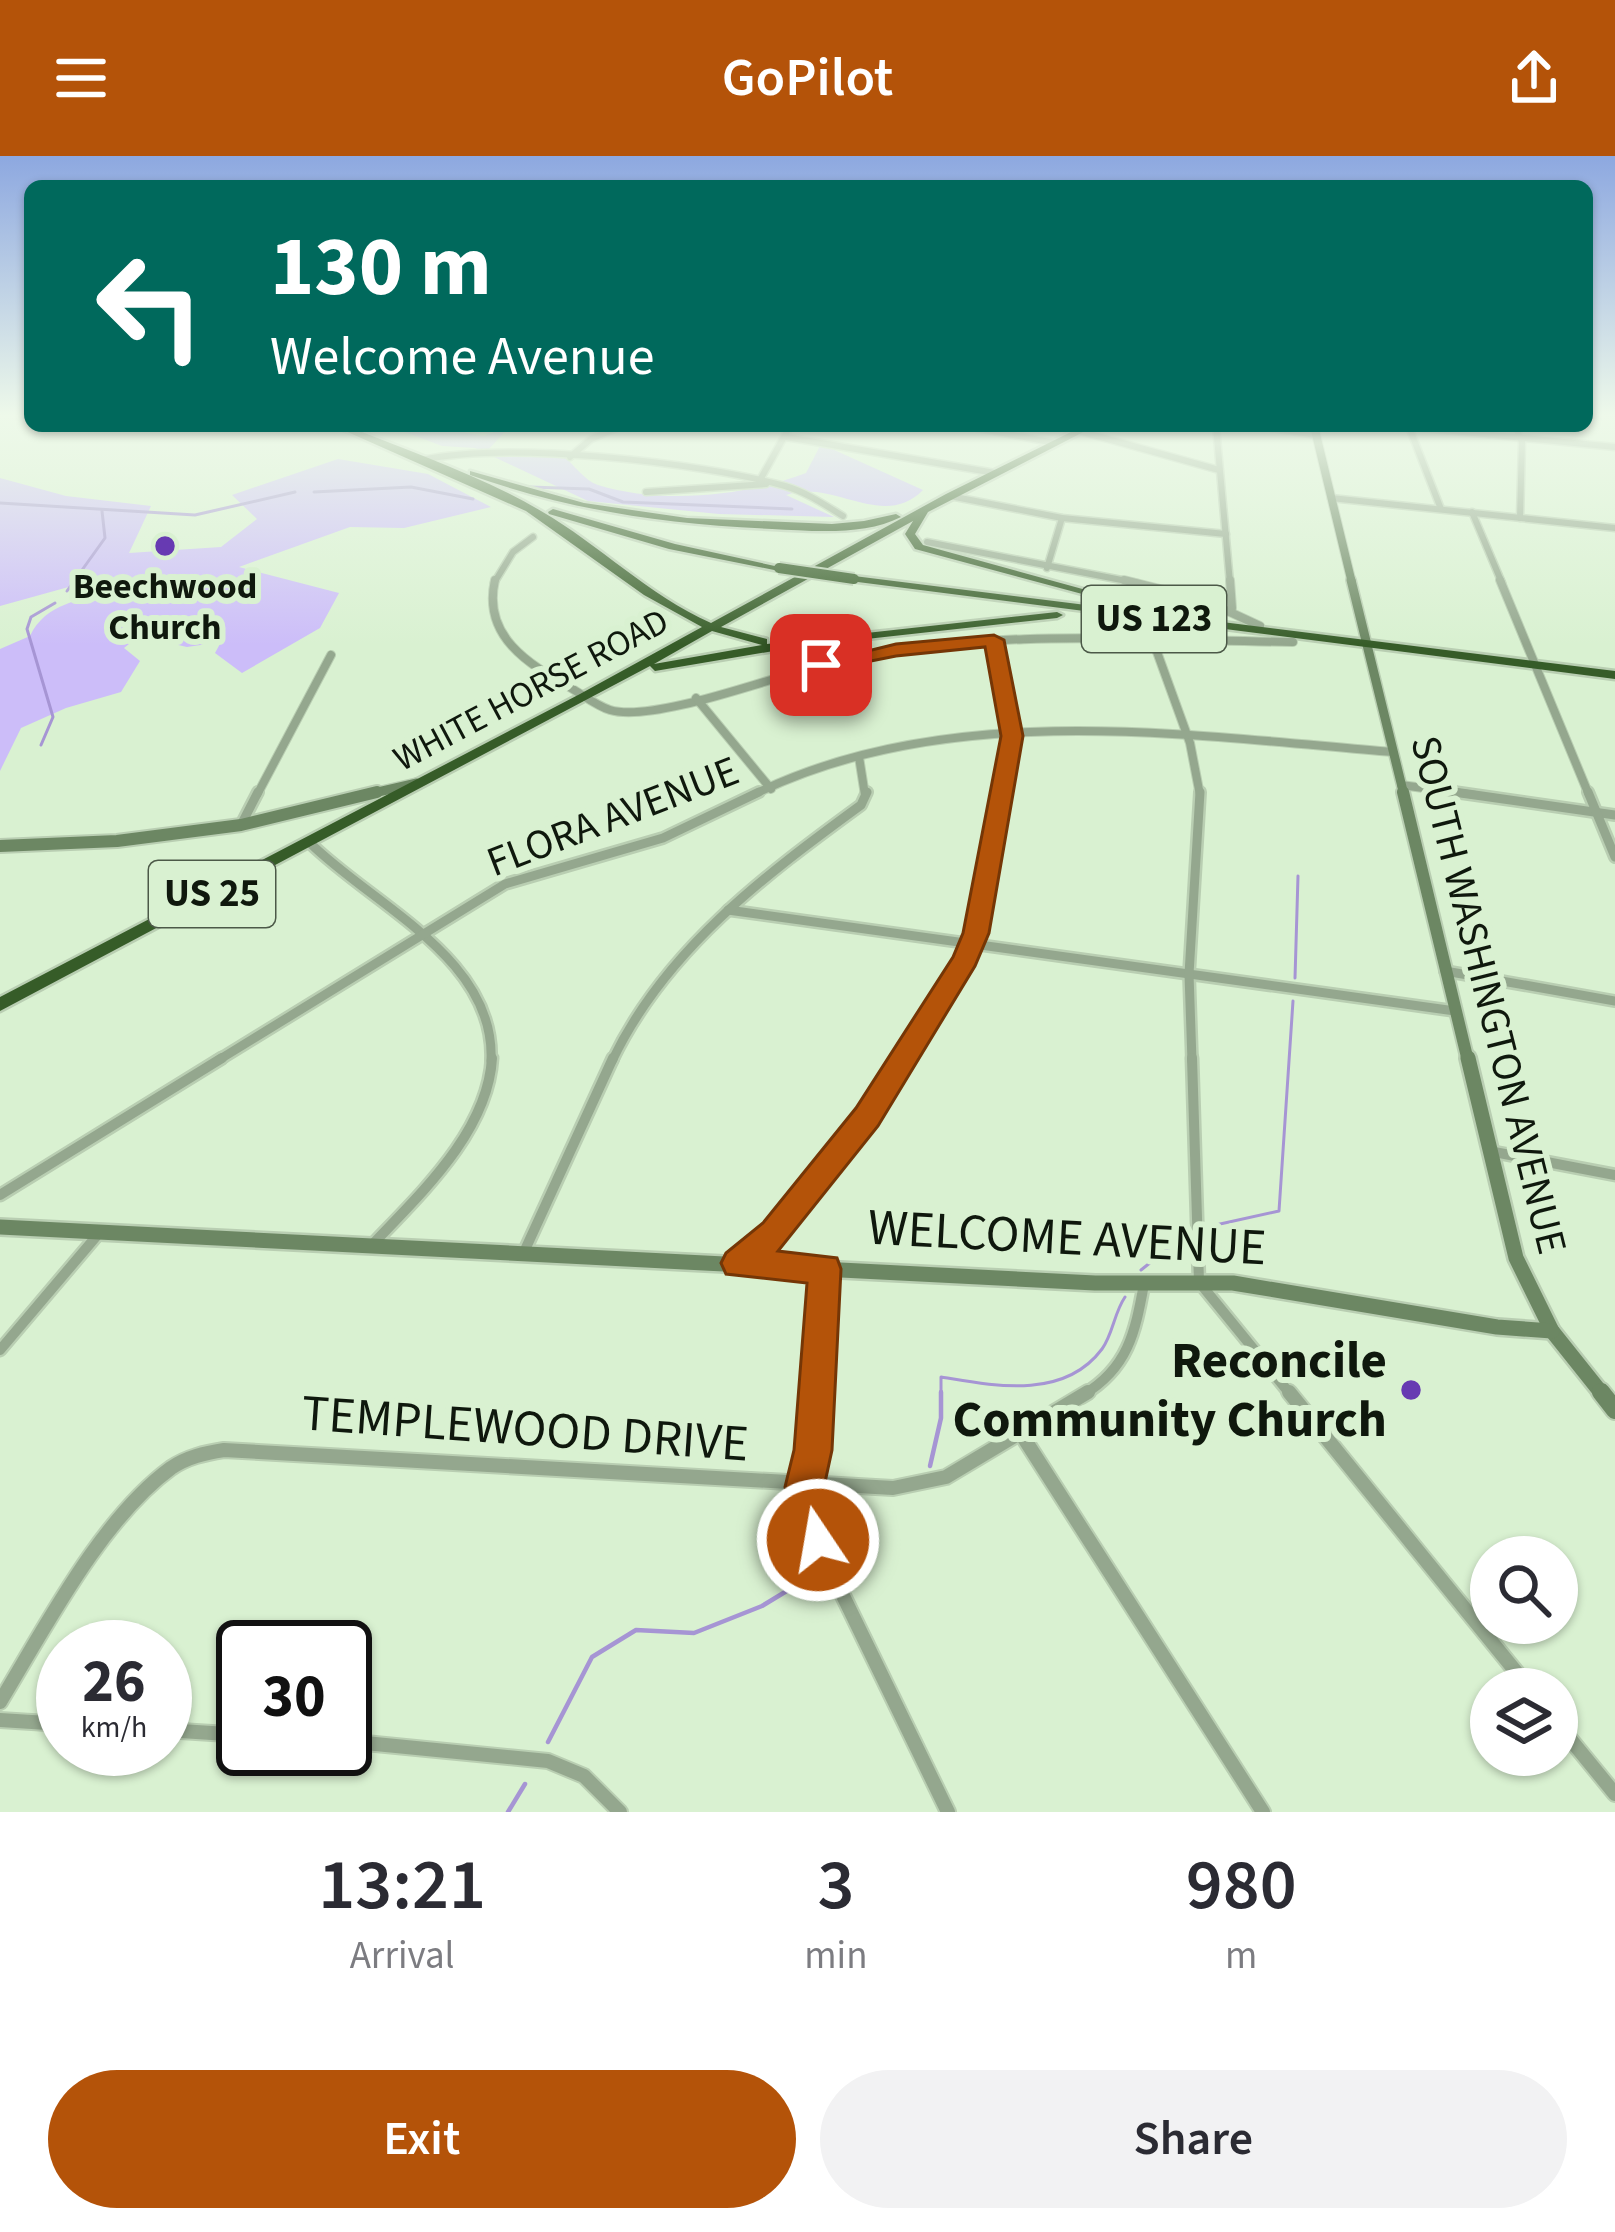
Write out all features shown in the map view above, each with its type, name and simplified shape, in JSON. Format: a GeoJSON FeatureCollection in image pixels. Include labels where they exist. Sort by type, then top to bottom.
{"type":"FeatureCollection","features":[{"type":"Feature","properties":{"kind":"highway"},"geometry":{"type":"LineString","coordinates":[[496,490],[538,513],[650,596],[712,628],[757,641],[803,642]]}},
{"type":"Feature","properties":{"kind":"highway","name":"US 123"},"geometry":{"type":"LineString","coordinates":[[507,490],[609,530],[782,566],[1204,625],[1265,629]]}},
{"type":"Feature","properties":{"kind":"highway"},"geometry":{"type":"LineString","coordinates":[[518,490],[621,516],[796,526],[868,526],[945,499]]}},
{"type":"Feature","properties":{"kind":"highway","name":"WHITE HORSE ROAD"},"geometry":{"type":"LineString","coordinates":[[0,1006],[584,697],[961,490]]}},
{"type":"Feature","properties":{"kind":"highway"},"geometry":{"type":"LineString","coordinates":[[923,511],[910,534],[914,544],[1013,574]]}},
{"type":"Feature","properties":{"kind":"highway"},"geometry":{"type":"LineString","coordinates":[[796,526],[1187,615]]}},
{"type":"Feature","properties":{"kind":"highway","name":"US 123"},"geometry":{"type":"LineString","coordinates":[[858,577],[1187,615],[1615,675]]}},
{"type":"Feature","properties":{"kind":"highway"},"geometry":{"type":"LineString","coordinates":[[620,677],[681,659],[1031,615],[1204,625]]}},
{"type":"Feature","properties":{"kind":"highway"},"geometry":{"type":"LineString","coordinates":[[354,798],[363,814]]}},
{"type":"Feature","properties":{"kind":"main road","name":"SOUTH WASHINGTON AVENUE"},"geometry":{"type":"LineString","coordinates":[[1329,490],[1516,1258],[1552,1331],[1615,1409]]}},
{"type":"Feature","properties":{"kind":"main road"},"geometry":{"type":"LineString","coordinates":[[0,846],[117,841],[241,825],[424,782]]}},
{"type":"Feature","properties":{"kind":"main road","name":"WELCOME AVENUE"},"geometry":{"type":"LineString","coordinates":[[0,1227],[1144,1284],[1199,1282],[1282,1288],[1452,1320],[1552,1331]]}},
{"type":"Feature","properties":{"kind":"street"},"geometry":{"type":"LineString","coordinates":[[646,492],[670,490]]}},
{"type":"Feature","properties":{"kind":"street"},"geometry":{"type":"LineString","coordinates":[[797,490],[843,516]]}},
{"type":"Feature","properties":{"kind":"street"},"geometry":{"type":"LineString","coordinates":[[1221,490],[1232,608]]}},
{"type":"Feature","properties":{"kind":"street"},"geometry":{"type":"LineString","coordinates":[[1433,490],[1441,509]]}},
{"type":"Feature","properties":{"kind":"street"},"geometry":{"type":"LineString","coordinates":[[1520,490],[1520,518]]}},
{"type":"Feature","properties":{"kind":"street"},"geometry":{"type":"LineString","coordinates":[[1331,498],[1615,528]]}},
{"type":"Feature","properties":{"kind":"street"},"geometry":{"type":"LineString","coordinates":[[945,499],[1062,518],[1226,534]]}},
{"type":"Feature","properties":{"kind":"street"},"geometry":{"type":"LineString","coordinates":[[1472,512],[1615,857]]}},
{"type":"Feature","properties":{"kind":"street"},"geometry":{"type":"LineString","coordinates":[[1047,568],[1062,518]]}},
{"type":"Feature","properties":{"kind":"street"},"geometry":{"type":"LineString","coordinates":[[533,537],[513,552],[495,580],[490,601],[493,621],[520,658],[598,707],[631,713],[863,656],[994,640],[1293,642]]}},
{"type":"Feature","properties":{"kind":"street"},"geometry":{"type":"LineString","coordinates":[[927,542],[1190,595],[1232,608],[1265,629]]}},
{"type":"Feature","properties":{"kind":"street"},"geometry":{"type":"LineString","coordinates":[[738,1263],[774,1233],[867,1117],[973,944],[1012,736],[994,640]]}},
{"type":"Feature","properties":{"kind":"street"},"geometry":{"type":"LineString","coordinates":[[1153,640],[1187,735],[1201,802],[1189,974],[1199,1282],[1513,1668]]}},
{"type":"Feature","properties":{"kind":"street"},"geometry":{"type":"LineString","coordinates":[[241,825],[331,655]]}},
{"type":"Feature","properties":{"kind":"street"},"geometry":{"type":"LineString","coordinates":[[696,698],[771,789]]}},
{"type":"Feature","properties":{"kind":"street","name":"FLORA AVENUE"},"geometry":{"type":"LineString","coordinates":[[0,1195],[522,876],[662,838],[808,770],[859,757],[1012,736],[1187,735],[1393,752]]}},
{"type":"Feature","properties":{"kind":"street"},"geometry":{"type":"LineString","coordinates":[[524,1252],[640,1009],[678,958],[728,910],[782,863],[861,806],[868,790],[859,757]]}},
{"type":"Feature","properties":{"kind":"street"},"geometry":{"type":"LineString","coordinates":[[1401,785],[1615,815]]}},
{"type":"Feature","properties":{"kind":"street"},"geometry":{"type":"LineString","coordinates":[[310,843],[456,966],[482,998],[494,1024],[495,1053],[485,1093],[458,1144],[429,1186],[372,1245]]}},
{"type":"Feature","properties":{"kind":"street"},"geometry":{"type":"LineString","coordinates":[[728,910],[1455,1012]]}},
{"type":"Feature","properties":{"kind":"street"},"geometry":{"type":"LineString","coordinates":[[1445,971],[1615,1001]]}},
{"type":"Feature","properties":{"kind":"street"},"geometry":{"type":"LineString","coordinates":[[1489,1151],[1615,1175]]}},
{"type":"Feature","properties":{"kind":"street"},"geometry":{"type":"LineString","coordinates":[[0,1350],[100,1232]]}},
{"type":"Feature","properties":{"kind":"street"},"geometry":{"type":"LineString","coordinates":[[825,1269],[813,1450],[804,1487],[832,1573],[948,1812]]}},
{"type":"Feature","properties":{"kind":"street","name":"TEMPLEWOOD DRIVE"},"geometry":{"type":"LineString","coordinates":[[0,1702],[136,1501],[171,1467],[206,1452],[511,1465],[804,1487],[934,1483],[1093,1392],[1118,1370],[1135,1334],[1144,1284]]}},
{"type":"Feature","properties":{"kind":"street"},"geometry":{"type":"LineString","coordinates":[[1021,1432],[1263,1812]]}},
{"type":"Feature","properties":{"kind":"street"},"geometry":{"type":"LineString","coordinates":[[0,1720],[36,1722]]}},
{"type":"Feature","properties":{"kind":"street"},"geometry":{"type":"LineString","coordinates":[[372,1744],[548,1761],[584,1776],[620,1812]]}},
{"type":"Feature","properties":{"kind":"street"},"geometry":{"type":"LineString","coordinates":[[1578,1749],[1615,1794]]}},
{"type":"Feature","properties":{"kind":"shaded area"},"geometry":{"type":"Polygon","coordinates":[[[0,490],[45,490],[151,506],[129,553],[221,547],[257,519],[232,495],[246,490],[459,490],[491,507],[404,528],[350,527],[239,567],[339,593],[320,628],[242,673],[215,653],[221,642],[187,647],[139,636],[124,648],[140,661],[121,692],[21,728],[0,771],[0,649],[30,636],[45,616],[65,604],[112,587],[101,578],[0,606],[0,490]]]}},
{"type":"Feature","properties":{"kind":"shaded area"},"geometry":{"type":"Polygon","coordinates":[[[565,490],[676,496],[740,490],[923,490],[891,506],[821,493],[786,495],[834,517],[719,514],[588,501],[565,490]]]}},
{"type":"Feature","properties":{"kind":"waterway"},"geometry":{"type":"LineString","coordinates":[[314,492],[347,490]]}},
{"type":"Feature","properties":{"kind":"waterway"},"geometry":{"type":"LineString","coordinates":[[428,490],[473,499]]}},
{"type":"Feature","properties":{"kind":"waterway"},"geometry":{"type":"LineString","coordinates":[[592,490],[623,502],[792,509]]}},
{"type":"Feature","properties":{"kind":"waterway"},"geometry":{"type":"LineString","coordinates":[[0,503],[195,515],[295,492]]}},
{"type":"Feature","properties":{"kind":"waterway"},"geometry":{"type":"LineString","coordinates":[[67,591],[105,538],[102,511]]}},
{"type":"Feature","properties":{"kind":"waterway"},"geometry":{"type":"LineString","coordinates":[[41,745],[53,717],[27,629],[31,617],[55,603]]}},
{"type":"Feature","properties":{"kind":"waterway"},"geometry":{"type":"LineString","coordinates":[[1295,978],[1298,876]]}},
{"type":"Feature","properties":{"kind":"waterway"},"geometry":{"type":"LineString","coordinates":[[1211,1226],[1279,1211],[1293,1001]]}},
{"type":"Feature","properties":{"kind":"waterway"},"geometry":{"type":"LineString","coordinates":[[1141,1270],[1180,1239]]}},
{"type":"Feature","properties":{"kind":"waterway"},"geometry":{"type":"LineString","coordinates":[[930,1466],[941,1418],[941,1377],[1028,1386],[1068,1376],[1102,1349],[1125,1297]]}},
{"type":"Feature","properties":{"kind":"waterway"},"geometry":{"type":"LineString","coordinates":[[548,1742],[592,1657],[636,1630],[694,1633],[762,1606],[813,1575]]}},
{"type":"Feature","properties":{"kind":"waterway"},"geometry":{"type":"LineString","coordinates":[[508,1812],[525,1784]]}},
{"type":"Feature","properties":{"kind":"place","name":"Beechwood Church"},"geometry":{"type":"Point","coordinates":[165,546]}},
{"type":"Feature","properties":{"kind":"place","name":"Reconcile Community Church"},"geometry":{"type":"Point","coordinates":[1411,1390]}},
{"type":"Feature","properties":{"kind":"route"},"geometry":{"type":"LineString","coordinates":[[818,1540],[804,1487],[813,1450],[825,1269],[738,1263],[774,1233],[867,1117],[973,944],[1012,736],[994,640],[896,650],[821,665]]}}]}
